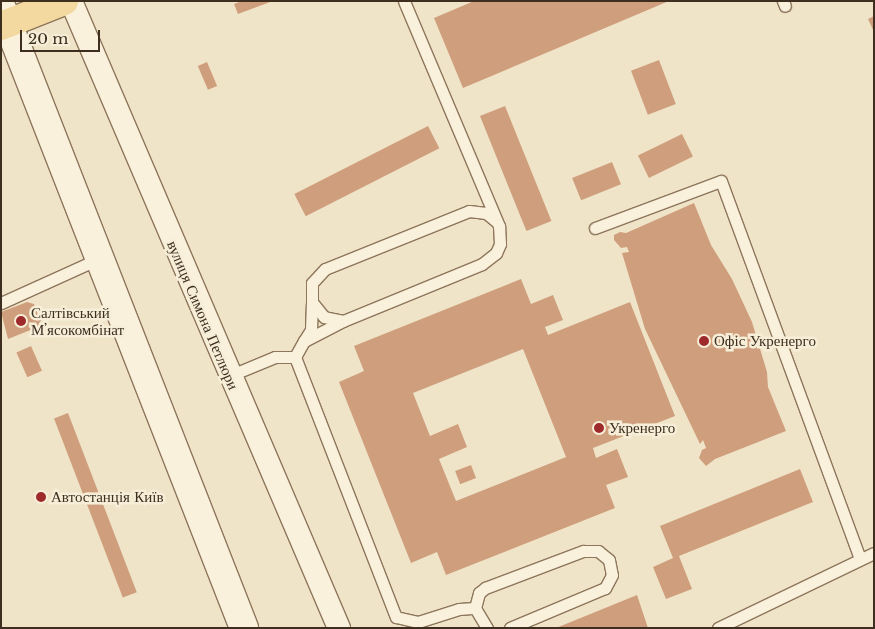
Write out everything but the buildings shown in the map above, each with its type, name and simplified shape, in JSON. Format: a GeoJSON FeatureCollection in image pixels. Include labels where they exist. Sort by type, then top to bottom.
{"type":"FeatureCollection","features":[{"type":"Feature","properties":{"kind":"main road"},"geometry":{"type":"LineString","coordinates":[[64,1],[4,19],[100,258],[244,628]]}},
{"type":"Feature","properties":{"kind":"street","name":"вулиця Симона Петлюри"},"geometry":{"type":"LineString","coordinates":[[71,1],[229,376],[339,628]]}},
{"type":"Feature","properties":{"kind":"lane"},"geometry":{"type":"LineString","coordinates":[[304,341],[342,321],[490,259],[500,244],[499,226],[404,1]]}},
{"type":"Feature","properties":{"kind":"lane"},"geometry":{"type":"LineString","coordinates":[[595,228],[721,181],[860,558]]}},
{"type":"Feature","properties":{"kind":"lane"},"geometry":{"type":"LineString","coordinates":[[295,357],[311,330],[312,283],[325,269],[468,210],[478,210],[486,213],[499,226]]}},
{"type":"Feature","properties":{"kind":"lane"},"geometry":{"type":"LineString","coordinates":[[1,304],[100,258]]}},
{"type":"Feature","properties":{"kind":"lane"},"geometry":{"type":"LineString","coordinates":[[312,302],[324,317],[342,321]]}},
{"type":"Feature","properties":{"kind":"lane"},"geometry":{"type":"LineString","coordinates":[[229,376],[275,357],[295,357]]}},
{"type":"Feature","properties":{"kind":"lane"},"geometry":{"type":"LineString","coordinates":[[295,357],[396,617],[418,622],[459,609],[475,608]]}},
{"type":"Feature","properties":{"kind":"lane"},"geometry":{"type":"LineString","coordinates":[[487,628],[475,608],[479,594],[485,588],[583,551],[598,550],[609,560],[612,575],[605,588],[510,628]]}},
{"type":"Feature","properties":{"kind":"lane"},"geometry":{"type":"LineString","coordinates":[[718,628],[860,558],[874,553]]}},
{"type":"Feature","properties":{"kind":"place","name":"Салтівський Мʼясокомбінат"},"geometry":{"type":"Point","coordinates":[21,321]}},
{"type":"Feature","properties":{"kind":"place","name":"Офіс Укренерго"},"geometry":{"type":"Point","coordinates":[704,341]}},
{"type":"Feature","properties":{"kind":"place","name":"Укренерго"},"geometry":{"type":"Point","coordinates":[599,428]}},
{"type":"Feature","properties":{"kind":"place","name":"Автостанція Київ"},"geometry":{"type":"Point","coordinates":[41,497]}}]}
